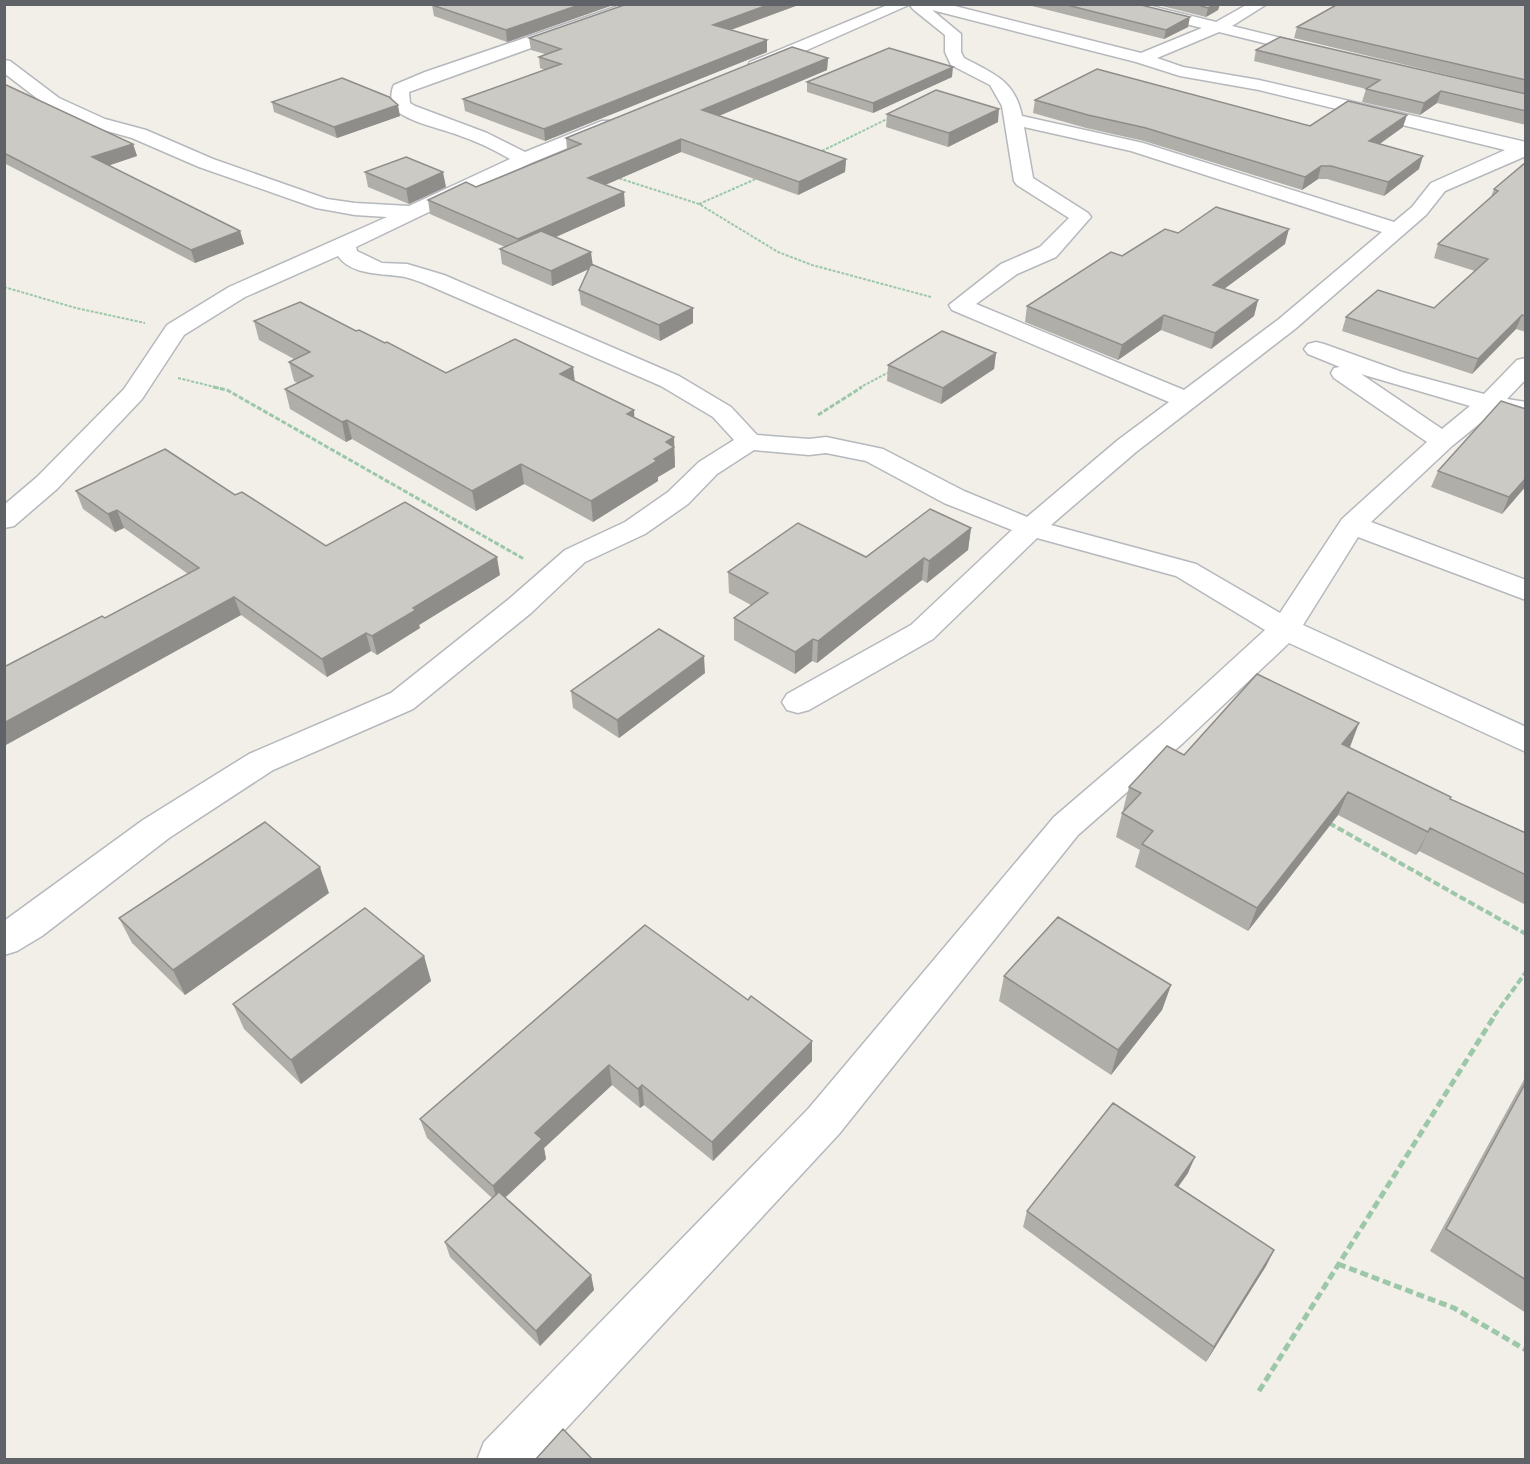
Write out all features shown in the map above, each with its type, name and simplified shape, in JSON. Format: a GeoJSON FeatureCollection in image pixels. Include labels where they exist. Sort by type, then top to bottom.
{"type":"FeatureCollection","features":[{"type":"Feature","properties":{"kind":"street"},"geometry":{"type":"LineString","coordinates":[[524,159],[465,131],[414,113],[401,105],[400,89],[431,76],[640,4]]}},
{"type":"Feature","properties":{"kind":"street"},"geometry":{"type":"LineString","coordinates":[[739,73],[904,4]]}},
{"type":"Feature","properties":{"kind":"street"},"geometry":{"type":"LineString","coordinates":[[917,4],[953,34],[953,52],[957,61],[997,82],[1011,106],[1024,181],[1081,217],[1048,252],[1009,269],[960,305]]}},
{"type":"Feature","properties":{"kind":"street"},"geometry":{"type":"LineString","coordinates":[[927,4],[1142,58],[1180,71],[1259,85],[1525,149]]}},
{"type":"Feature","properties":{"kind":"street"},"geometry":{"type":"LineString","coordinates":[[1122,4],[1329,55]]}},
{"type":"Feature","properties":{"kind":"street"},"geometry":{"type":"LineString","coordinates":[[1142,58],[1218,27],[1260,4]]}},
{"type":"Feature","properties":{"kind":"street"},"geometry":{"type":"LineString","coordinates":[[4,65],[53,102],[99,123],[139,134],[206,163],[323,204],[355,209],[414,212]]}},
{"type":"Feature","properties":{"kind":"street"},"geometry":{"type":"LineString","coordinates":[[1013,119],[1136,147],[1397,230]]}},
{"type":"Feature","properties":{"kind":"street"},"geometry":{"type":"LineString","coordinates":[[4,520],[47,483],[133,394],[175,330],[237,292],[344,245],[524,159],[620,121]]}},
{"type":"Feature","properties":{"kind":"street"},"geometry":{"type":"LineString","coordinates":[[798,702],[922,632],[1031,528],[1127,446],[1287,324],[1419,211],[1438,187],[1525,149]]}},
{"type":"Feature","properties":{"kind":"street"},"geometry":{"type":"LineString","coordinates":[[344,245],[348,255],[361,263],[407,271],[436,280],[670,381],[722,412],[750,442]]}},
{"type":"Feature","properties":{"kind":"street"},"geometry":{"type":"LineString","coordinates":[[960,305],[1058,344],[1186,400]]}},
{"type":"Feature","properties":{"kind":"street"},"geometry":{"type":"LineString","coordinates":[[1287,324],[1343,372],[1443,441]]}},
{"type":"Feature","properties":{"kind":"street"},"geometry":{"type":"LineString","coordinates":[[1316,349],[1357,366],[1415,385],[1526,410]]}},
{"type":"Feature","properties":{"kind":"street"},"geometry":{"type":"LineString","coordinates":[[502,1460],[824,1121],[1066,826],[1171,735],[1285,629],[1352,525],[1443,441],[1489,403],[1526,364]]}},
{"type":"Feature","properties":{"kind":"street"},"geometry":{"type":"LineString","coordinates":[[4,940],[29,925],[156,829],[261,762],[402,701],[520,606],[574,556],[635,528],[678,498],[708,468],[750,442],[809,447],[826,445],[874,455],[954,497],[1031,528],[1186,570],[1285,629],[1526,741]]}},
{"type":"Feature","properties":{"kind":"street"},"geometry":{"type":"LineString","coordinates":[[1352,525],[1526,591]]}},
{"type":"Feature","properties":{"kind":"path"},"geometry":{"type":"LineString","coordinates":[[815,154],[899,114]]}},
{"type":"Feature","properties":{"kind":"path"},"geometry":{"type":"LineString","coordinates":[[612,176],[699,204],[778,252],[812,265],[960,305]]}},
{"type":"Feature","properties":{"kind":"path"},"geometry":{"type":"LineString","coordinates":[[699,204],[762,176]]}},
{"type":"Feature","properties":{"kind":"path"},"geometry":{"type":"LineString","coordinates":[[4,287],[76,308],[175,330]]}},
{"type":"Feature","properties":{"kind":"path"},"geometry":{"type":"LineString","coordinates":[[826,445],[818,415],[867,383],[895,369]]}},
{"type":"Feature","properties":{"kind":"path"},"geometry":{"type":"LineString","coordinates":[[148,371],[227,390],[520,558],[558,571]]}},
{"type":"Feature","properties":{"kind":"path"},"geometry":{"type":"LineString","coordinates":[[1327,822],[1526,934]]}},
{"type":"Feature","properties":{"kind":"path"},"geometry":{"type":"LineString","coordinates":[[1258,1392],[1486,1028],[1526,972]]}},
{"type":"Feature","properties":{"kind":"path"},"geometry":{"type":"LineString","coordinates":[[1338,1264],[1454,1308],[1526,1350]]}},
{"type":"Feature","properties":{"kind":"building"},"geometry":{"type":"Polygon","coordinates":[[[582,4],[506,30],[432,5],[582,4]]]}},
{"type":"Feature","properties":{"kind":"building"},"geometry":{"type":"Polygon","coordinates":[[[627,4],[770,4],[713,25],[767,40],[544,129],[463,99],[561,64],[539,57],[561,49],[529,38],[627,4]]]}},
{"type":"Feature","properties":{"kind":"building"},"geometry":{"type":"Polygon","coordinates":[[[1063,4],[1137,4],[1190,17],[1166,30],[1063,4]]]}},
{"type":"Feature","properties":{"kind":"building"},"geometry":{"type":"Polygon","coordinates":[[[1194,4],[1214,4],[1208,8],[1194,4]]]}},
{"type":"Feature","properties":{"kind":"building"},"geometry":{"type":"Polygon","coordinates":[[[1338,4],[1526,4],[1526,80],[1297,27],[1338,4]]]}},
{"type":"Feature","properties":{"kind":"building"},"geometry":{"type":"Polygon","coordinates":[[[1280,37],[1526,94],[1526,111],[1441,91],[1424,103],[1366,89],[1380,80],[1256,50],[1280,37]]]}},
{"type":"Feature","properties":{"kind":"building"},"geometry":{"type":"Polygon","coordinates":[[[792,47],[828,58],[702,110],[846,159],[799,182],[681,139],[588,178],[624,192],[518,239],[428,200],[466,182],[476,187],[581,144],[566,138],[792,47]]]}},
{"type":"Feature","properties":{"kind":"building"},"geometry":{"type":"Polygon","coordinates":[[[889,48],[953,67],[873,103],[807,82],[889,48]]]}},
{"type":"Feature","properties":{"kind":"building"},"geometry":{"type":"Polygon","coordinates":[[[1097,69],[1310,126],[1348,101],[1407,115],[1369,141],[1423,156],[1388,182],[1331,166],[1321,166],[1305,177],[1146,128],[1035,100],[1097,69]]]}},
{"type":"Feature","properties":{"kind":"building"},"geometry":{"type":"Polygon","coordinates":[[[342,78],[389,97],[398,105],[334,127],[272,102],[342,78]]]}},
{"type":"Feature","properties":{"kind":"building"},"geometry":{"type":"Polygon","coordinates":[[[4,84],[133,144],[92,157],[240,231],[191,250],[4,153],[4,84]]]}},
{"type":"Feature","properties":{"kind":"building"},"geometry":{"type":"Polygon","coordinates":[[[936,90],[999,109],[949,133],[887,114],[936,90]]]}},
{"type":"Feature","properties":{"kind":"building"},"geometry":{"type":"Polygon","coordinates":[[[406,157],[443,172],[406,189],[365,172],[406,157]]]}},
{"type":"Feature","properties":{"kind":"building"},"geometry":{"type":"Polygon","coordinates":[[[1526,162],[1526,316],[1522,315],[1478,359],[1346,317],[1378,290],[1434,308],[1488,259],[1438,244],[1498,191],[1494,189],[1526,162]]]}},
{"type":"Feature","properties":{"kind":"building"},"geometry":{"type":"Polygon","coordinates":[[[1216,207],[1289,229],[1213,285],[1258,300],[1215,333],[1164,315],[1122,345],[1027,306],[1111,252],[1122,256],[1165,229],[1178,233],[1216,207]]]}},
{"type":"Feature","properties":{"kind":"building"},"geometry":{"type":"Polygon","coordinates":[[[541,231],[591,252],[551,271],[500,249],[541,231]]]}},
{"type":"Feature","properties":{"kind":"building"},"geometry":{"type":"Polygon","coordinates":[[[591,264],[693,308],[659,325],[579,290],[591,264]]]}},
{"type":"Feature","properties":{"kind":"building"},"geometry":{"type":"Polygon","coordinates":[[[300,302],[356,331],[359,330],[387,342],[446,373],[515,339],[573,367],[560,374],[634,410],[627,414],[674,437],[666,442],[674,447],[654,459],[657,461],[591,501],[521,464],[472,491],[347,420],[342,422],[285,389],[313,376],[289,362],[310,352],[254,321],[300,302]]]}},
{"type":"Feature","properties":{"kind":"building"},"geometry":{"type":"Polygon","coordinates":[[[942,331],[996,353],[943,388],[888,365],[942,331]]]}},
{"type":"Feature","properties":{"kind":"building"},"geometry":{"type":"Polygon","coordinates":[[[1501,401],[1526,409],[1526,478],[1509,497],[1438,471],[1501,401]]]}},
{"type":"Feature","properties":{"kind":"building"},"geometry":{"type":"Polygon","coordinates":[[[165,449],[235,495],[242,492],[326,546],[405,502],[497,557],[372,636],[366,633],[322,659],[234,597],[4,723],[4,667],[102,616],[105,618],[199,568],[117,510],[108,514],[76,491],[165,449]]]}},
{"type":"Feature","properties":{"kind":"building"},"geometry":{"type":"Polygon","coordinates":[[[930,509],[971,528],[929,561],[924,558],[818,641],[813,639],[795,652],[734,618],[768,593],[728,572],[798,523],[866,557],[930,509]]]}},
{"type":"Feature","properties":{"kind":"building"},"geometry":{"type":"Polygon","coordinates":[[[659,629],[704,656],[617,720],[571,691],[659,629]]]}},
{"type":"Feature","properties":{"kind":"building"},"geometry":{"type":"Polygon","coordinates":[[[1257,674],[1359,723],[1342,744],[1451,797],[1450,799],[1526,833],[1526,875],[1430,828],[1428,832],[1348,792],[1257,908],[1142,844],[1153,831],[1122,813],[1141,793],[1129,787],[1167,746],[1184,755],[1257,674]]]}},
{"type":"Feature","properties":{"kind":"building"},"geometry":{"type":"Polygon","coordinates":[[[265,822],[320,867],[173,970],[119,918],[265,822]]]}},
{"type":"Feature","properties":{"kind":"building"},"geometry":{"type":"Polygon","coordinates":[[[365,908],[424,956],[291,1060],[233,1004],[365,908]]]}},
{"type":"Feature","properties":{"kind":"building"},"geometry":{"type":"Polygon","coordinates":[[[1058,917],[1171,985],[1118,1050],[1004,976],[1058,917]]]}},
{"type":"Feature","properties":{"kind":"building"},"geometry":{"type":"Polygon","coordinates":[[[645,925],[748,1000],[751,996],[812,1041],[712,1142],[642,1085],[638,1089],[609,1065],[535,1133],[542,1139],[493,1186],[420,1119],[645,925]]]}},
{"type":"Feature","properties":{"kind":"building"},"geometry":{"type":"Polygon","coordinates":[[[1526,1082],[1526,1280],[1446,1229],[1526,1082]]]}},
{"type":"Feature","properties":{"kind":"building"},"geometry":{"type":"Polygon","coordinates":[[[1113,1103],[1195,1157],[1175,1185],[1274,1250],[1214,1347],[1027,1211],[1113,1103]]]}},
{"type":"Feature","properties":{"kind":"building"},"geometry":{"type":"Polygon","coordinates":[[[499,1192],[591,1275],[536,1331],[445,1242],[499,1192]]]}},
{"type":"Feature","properties":{"kind":"building"},"geometry":{"type":"Polygon","coordinates":[[[563,1429],[593,1460],[535,1460],[563,1429]]]}}]}
